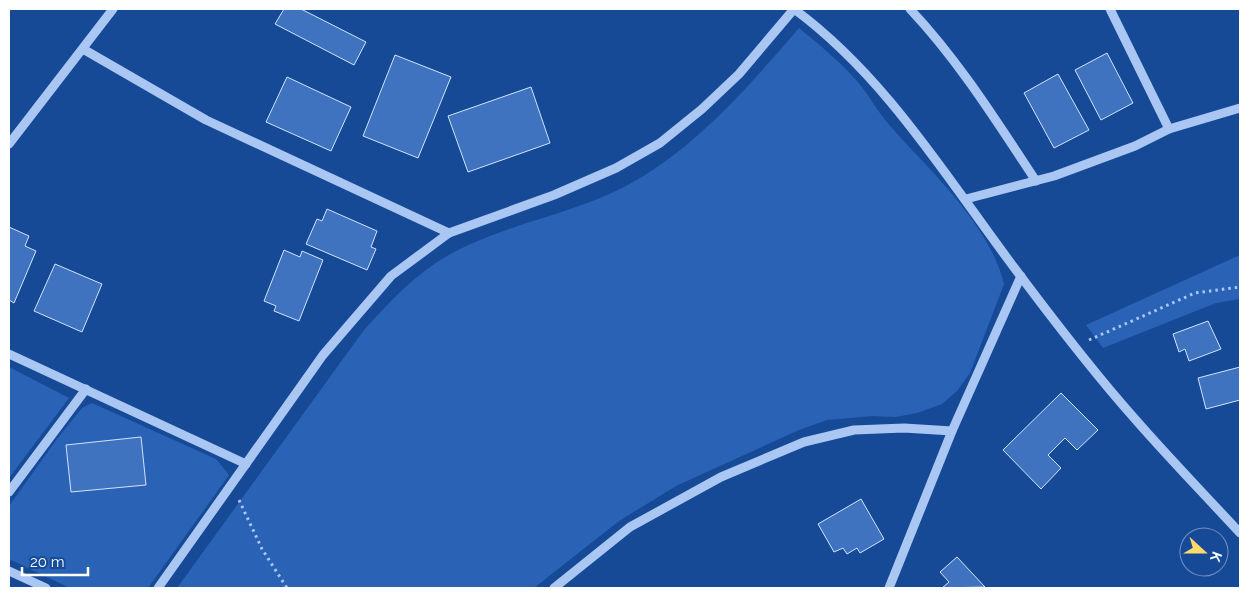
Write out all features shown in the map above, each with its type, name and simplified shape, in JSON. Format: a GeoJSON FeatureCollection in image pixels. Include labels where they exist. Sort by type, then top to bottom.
{"type":"FeatureCollection","features":[{"type":"Feature","properties":{"kind":"street"},"geometry":{"type":"LineString","coordinates":[[9,144],[113,9]]}},
{"type":"Feature","properties":{"kind":"street"},"geometry":{"type":"LineString","coordinates":[[158,588],[318,363],[365,304],[391,276],[449,233],[554,195],[616,168],[660,143],[702,109],[739,74],[794,9],[829,35],[856,62],[946,171],[1021,276],[1075,346],[1136,420],[1240,533]]}},
{"type":"Feature","properties":{"kind":"street"},"geometry":{"type":"LineString","coordinates":[[910,9],[953,60],[1036,181]]}},
{"type":"Feature","properties":{"kind":"street"},"geometry":{"type":"LineString","coordinates":[[1110,9],[1169,129]]}},
{"type":"Feature","properties":{"kind":"street"},"geometry":{"type":"LineString","coordinates":[[83,49],[206,120],[449,233]]}},
{"type":"Feature","properties":{"kind":"street"},"geometry":{"type":"LineString","coordinates":[[966,199],[1036,181],[1094,162],[1169,129],[1240,108]]}},
{"type":"Feature","properties":{"kind":"street"},"geometry":{"type":"LineString","coordinates":[[890,588],[952,431],[1021,276]]}},
{"type":"Feature","properties":{"kind":"street"},"geometry":{"type":"LineString","coordinates":[[9,354],[246,464]]}},
{"type":"Feature","properties":{"kind":"street"},"geometry":{"type":"LineString","coordinates":[[9,492],[86,389]]}},
{"type":"Feature","properties":{"kind":"street"},"geometry":{"type":"LineString","coordinates":[[554,588],[630,527],[722,476],[804,442],[854,430],[904,428],[952,431]]}},
{"type":"Feature","properties":{"kind":"street"},"geometry":{"type":"LineString","coordinates":[[9,571],[46,588]]}},
{"type":"Feature","properties":{"kind":"path"},"geometry":{"type":"LineString","coordinates":[[1075,346],[1195,293],[1240,287]]}},
{"type":"Feature","properties":{"kind":"path"},"geometry":{"type":"LineString","coordinates":[[232,484],[262,549],[287,588]]}},
{"type":"Feature","properties":{"kind":"shaded area"},"geometry":{"type":"Polygon","coordinates":[[[799,28],[830,54],[858,82],[887,123],[957,200],[986,240],[996,262],[1004,284],[970,373],[957,391],[942,404],[917,413],[896,417],[872,416],[827,420],[799,430],[676,486],[619,521],[534,588],[177,588],[364,330],[418,276],[456,251],[477,241],[606,196],[651,171],[675,154],[720,115],[799,28]]]}},
{"type":"Feature","properties":{"kind":"shaded area"},"geometry":{"type":"Polygon","coordinates":[[[1240,255],[1240,299],[1216,303],[1103,348],[1086,325],[1240,255]]]}},
{"type":"Feature","properties":{"kind":"shaded area"},"geometry":{"type":"Polygon","coordinates":[[[9,367],[69,398],[9,478],[9,367]]]}},
{"type":"Feature","properties":{"kind":"shaded area"},"geometry":{"type":"Polygon","coordinates":[[[92,403],[216,459],[229,475],[148,588],[70,588],[9,559],[9,506],[57,439],[82,408],[92,403]]]}},
{"type":"Feature","properties":{"kind":"building"},"geometry":{"type":"Polygon","coordinates":[[[284,9],[301,9],[366,42],[354,65],[275,24],[284,9]]]}},
{"type":"Feature","properties":{"kind":"building"},"geometry":{"type":"Polygon","coordinates":[[[1107,53],[1133,103],[1101,120],[1075,70],[1107,53]]]}},
{"type":"Feature","properties":{"kind":"building"},"geometry":{"type":"Polygon","coordinates":[[[395,55],[451,77],[418,158],[363,136],[395,55]]]}},
{"type":"Feature","properties":{"kind":"building"},"geometry":{"type":"Polygon","coordinates":[[[1058,74],[1089,130],[1054,148],[1024,93],[1058,74]]]}},
{"type":"Feature","properties":{"kind":"building"},"geometry":{"type":"Polygon","coordinates":[[[287,77],[351,107],[331,151],[266,122],[287,77]]]}},
{"type":"Feature","properties":{"kind":"building"},"geometry":{"type":"Polygon","coordinates":[[[531,87],[550,143],[468,172],[448,116],[531,87]]]}},
{"type":"Feature","properties":{"kind":"building"},"geometry":{"type":"Polygon","coordinates":[[[327,209],[377,231],[371,247],[376,249],[367,270],[306,244],[317,219],[322,221],[327,209]]]}},
{"type":"Feature","properties":{"kind":"building"},"geometry":{"type":"Polygon","coordinates":[[[9,227],[29,236],[25,246],[36,251],[14,303],[9,300],[9,227]]]}},
{"type":"Feature","properties":{"kind":"building"},"geometry":{"type":"Polygon","coordinates":[[[284,250],[300,257],[302,251],[323,260],[299,321],[274,311],[276,306],[264,301],[284,250]]]}},
{"type":"Feature","properties":{"kind":"building"},"geometry":{"type":"Polygon","coordinates":[[[55,264],[102,284],[82,332],[34,311],[55,264]]]}},
{"type":"Feature","properties":{"kind":"building"},"geometry":{"type":"Polygon","coordinates":[[[1208,321],[1221,349],[1189,361],[1185,349],[1179,352],[1173,334],[1208,321]]]}},
{"type":"Feature","properties":{"kind":"building"},"geometry":{"type":"Polygon","coordinates":[[[1240,367],[1240,400],[1206,409],[1198,378],[1240,367]]]}},
{"type":"Feature","properties":{"kind":"building"},"geometry":{"type":"Polygon","coordinates":[[[1061,393],[1098,430],[1077,450],[1065,438],[1048,455],[1061,468],[1041,489],[1003,450],[1061,393]]]}},
{"type":"Feature","properties":{"kind":"building"},"geometry":{"type":"Polygon","coordinates":[[[141,437],[146,485],[71,492],[66,445],[141,437]]]}},
{"type":"Feature","properties":{"kind":"building"},"geometry":{"type":"Polygon","coordinates":[[[861,499],[884,539],[860,553],[857,548],[847,554],[843,548],[834,552],[818,524],[861,499]]]}},
{"type":"Feature","properties":{"kind":"building"},"geometry":{"type":"Polygon","coordinates":[[[957,557],[985,587],[942,588],[949,582],[940,572],[957,557]]]}}]}
